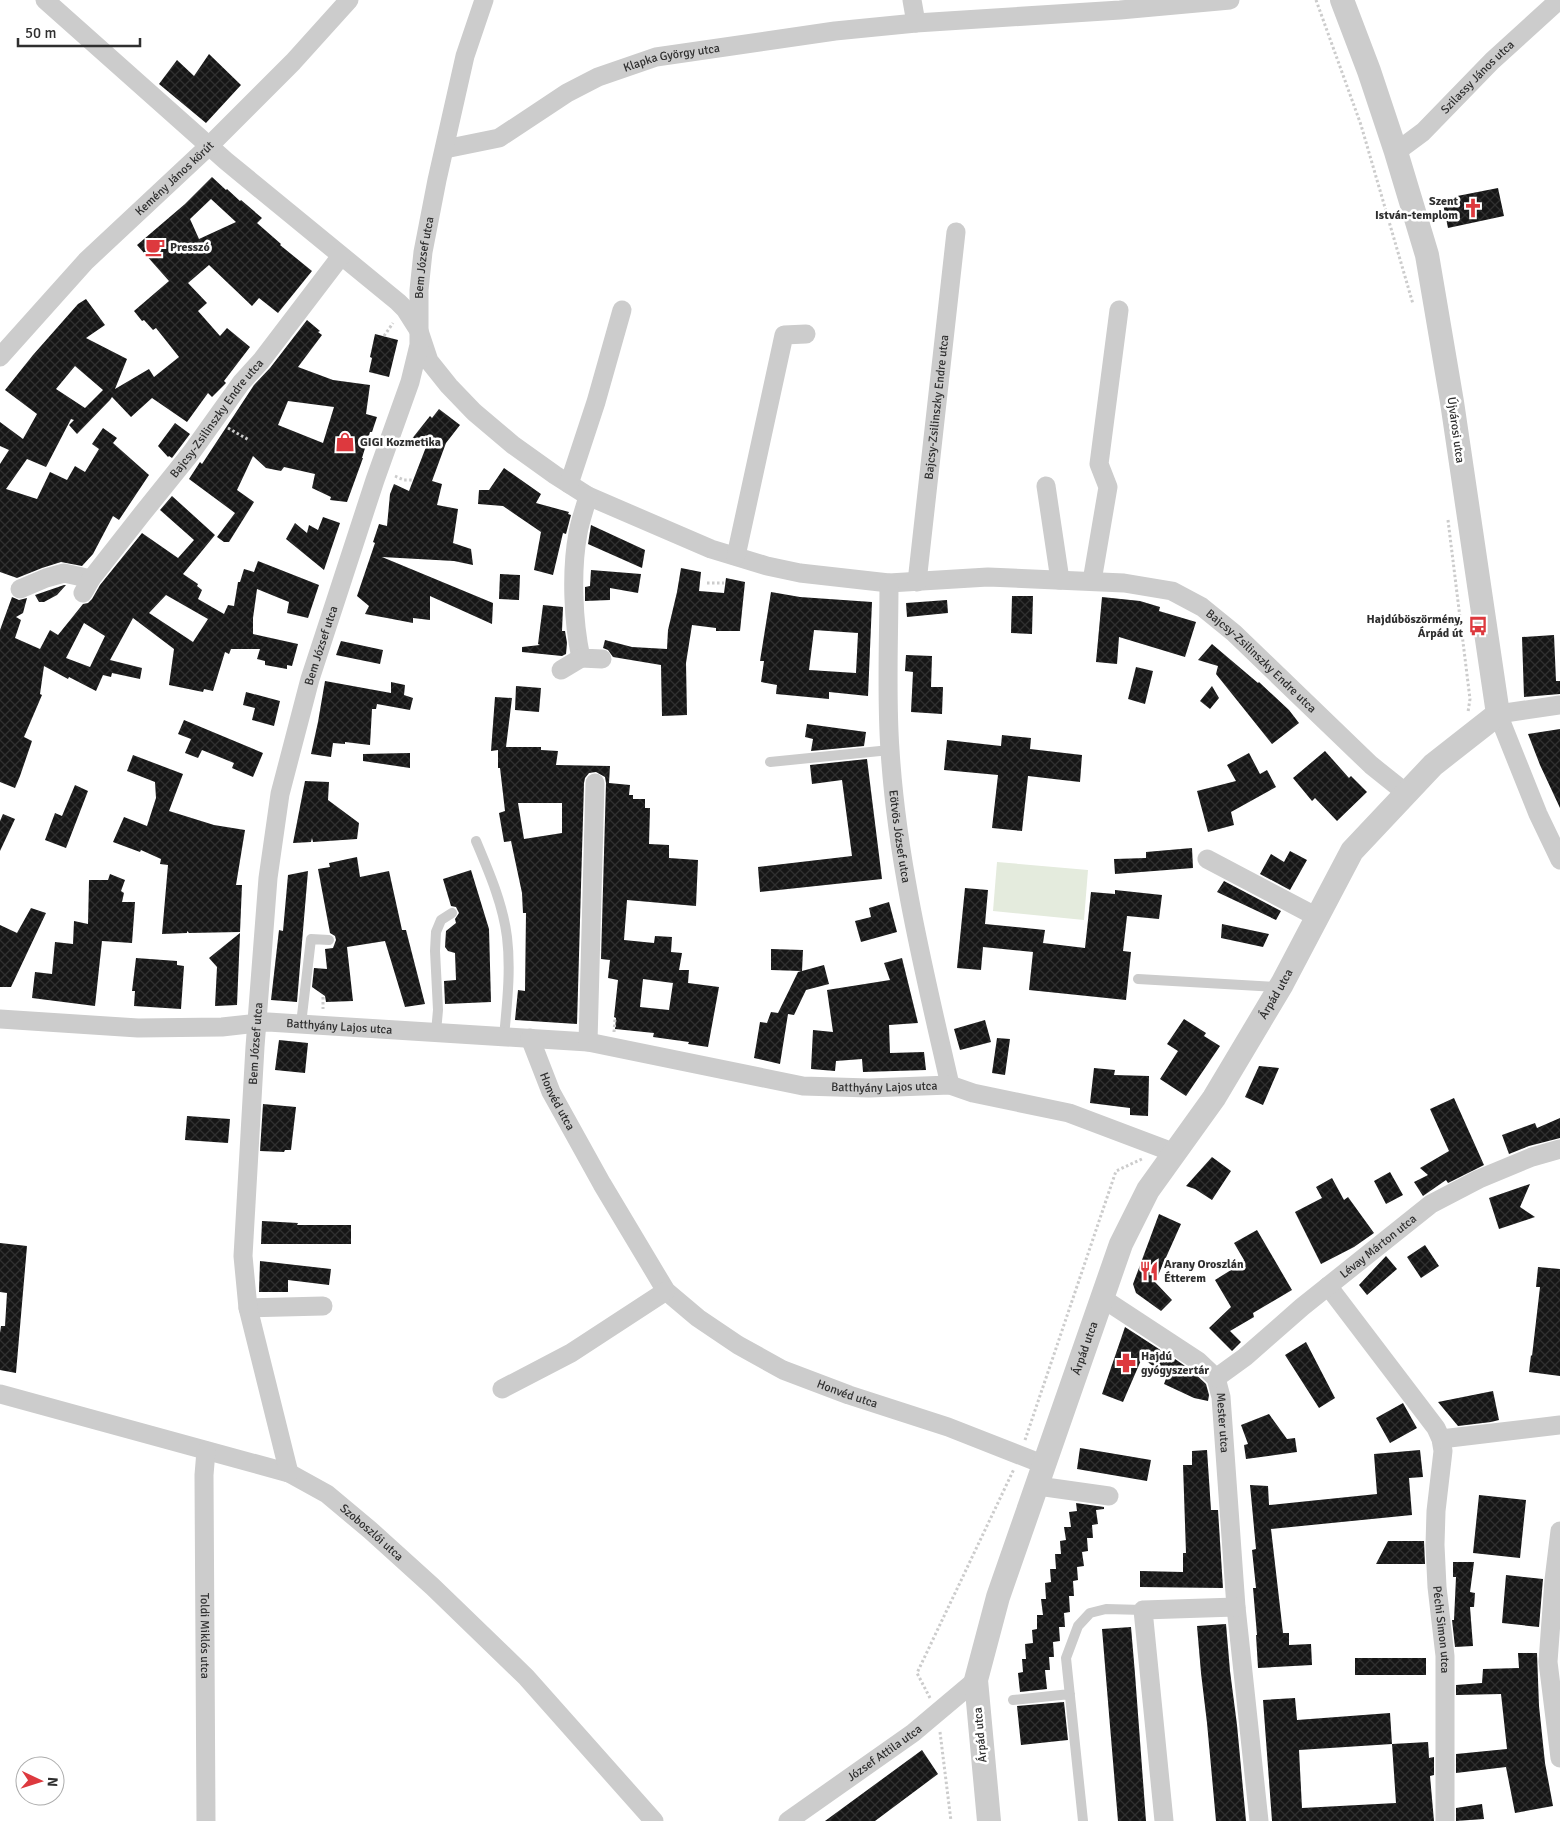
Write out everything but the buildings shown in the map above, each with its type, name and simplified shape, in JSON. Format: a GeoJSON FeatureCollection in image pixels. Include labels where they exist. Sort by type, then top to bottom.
{"type":"FeatureCollection","features":[{"type":"Feature","properties":{"kind":"street","name":"Bajcsy-Zsilinszky Endre utca"},"geometry":{"type":"LineString","coordinates":[[45,0],[209,146],[398,302],[405,309],[419,331],[429,361],[468,406],[513,445],[588,496],[711,549],[767,566],[800,573],[889,583],[988,577],[1092,581],[1124,583],[1172,591],[1202,607],[1234,633],[1371,765],[1406,793]]}},
{"type":"Feature","properties":{"kind":"street","name":"Kemény János körút"},"geometry":{"type":"LineString","coordinates":[[0,357],[86,261],[209,146],[293,62],[349,0]]}},
{"type":"Feature","properties":{"kind":"street","name":"Bem József utca"},"geometry":{"type":"LineString","coordinates":[[289,1473],[248,1308],[243,1256],[265,908],[275,824],[301,676],[410,382],[419,345],[418,290],[423,252],[465,56],[484,0]]}},
{"type":"Feature","properties":{"kind":"street"},"geometry":{"type":"LineString","coordinates":[[912,0],[916,23]]}},
{"type":"Feature","properties":{"kind":"street","name":"Klapka György utca"},"geometry":{"type":"LineString","coordinates":[[445,149],[499,138],[566,93],[598,77],[656,57],[835,31],[916,23],[1120,10],[1230,0]]}},
{"type":"Feature","properties":{"kind":"street","name":"Újvárosi utca"},"geometry":{"type":"LineString","coordinates":[[1342,0],[1369,71],[1427,255],[1452,402],[1498,714],[1538,814],[1560,860]]}},
{"type":"Feature","properties":{"kind":"street","name":"Szilassy János utca"},"geometry":{"type":"LineString","coordinates":[[1396,152],[1423,132],[1492,61],[1559,0]]}},
{"type":"Feature","properties":{"kind":"street","name":"Bajcsy-Zsilinszky Endre utca"},"geometry":{"type":"LineString","coordinates":[[917,582],[956,232]]}},
{"type":"Feature","properties":{"kind":"street","name":"Bajcsy-Zsilinszky Endre utca"},"geometry":{"type":"LineString","coordinates":[[20,589],[64,573],[87,586],[191,453],[241,383],[261,361],[341,256]]}},
{"type":"Feature","properties":{"kind":"street"},"geometry":{"type":"LineString","coordinates":[[569,484],[596,402],[622,310]]}},
{"type":"Feature","properties":{"kind":"street"},"geometry":{"type":"LineString","coordinates":[[1092,581],[1108,487],[1099,464],[1118,310]]}},
{"type":"Feature","properties":{"kind":"street"},"geometry":{"type":"LineString","coordinates":[[736,556],[784,334],[806,334]]}},
{"type":"Feature","properties":{"kind":"street"},"geometry":{"type":"LineString","coordinates":[[1046,486],[1060,580]]}},
{"type":"Feature","properties":{"kind":"street"},"geometry":{"type":"LineString","coordinates":[[581,658],[577,642],[573,574],[578,534],[588,496]]}},
{"type":"Feature","properties":{"kind":"street","name":"Eötvös József utca"},"geometry":{"type":"LineString","coordinates":[[889,583],[888,668],[890,750],[910,898],[950,1085]]}},
{"type":"Feature","properties":{"kind":"street"},"geometry":{"type":"LineString","coordinates":[[561,670],[581,658],[602,659]]}},
{"type":"Feature","properties":{"kind":"street"},"geometry":{"type":"LineString","coordinates":[[1498,714],[1560,705]]}},
{"type":"Feature","properties":{"kind":"street","name":"Árpád utca"},"geometry":{"type":"LineString","coordinates":[[989,1821],[976,1680],[998,1597],[1121,1244],[1169,1151],[1214,1098],[1279,988],[1352,852],[1433,765],[1498,714]]}},
{"type":"Feature","properties":{"kind":"street"},"geometry":{"type":"LineString","coordinates":[[588,1042],[594,783]]}},
{"type":"Feature","properties":{"kind":"street"},"geometry":{"type":"LineString","coordinates":[[1208,859],[1317,917]]}},
{"type":"Feature","properties":{"kind":"street","name":"Batthyány Lajos utca"},"geometry":{"type":"LineString","coordinates":[[0,1019],[138,1028],[222,1026],[257,1023],[301,1024],[588,1042],[804,1086],[853,1088],[950,1085],[973,1092],[1070,1113],[1169,1151]]}},
{"type":"Feature","properties":{"kind":"street","name":"Honvéd utca"},"geometry":{"type":"LineString","coordinates":[[530,1038],[551,1092],[602,1184],[666,1290],[698,1318],[738,1345],[783,1370],[849,1396],[948,1427],[1020,1456],[1041,1476],[1109,1496]]}},
{"type":"Feature","properties":{"kind":"street","name":"Lévay Márton utca"},"geometry":{"type":"LineString","coordinates":[[1216,1378],[1245,1357],[1328,1286],[1431,1204],[1480,1178],[1560,1149]]}},
{"type":"Feature","properties":{"kind":"street","name":"Péchi Simon utca"},"geometry":{"type":"LineString","coordinates":[[1328,1286],[1436,1428],[1441,1439],[1443,1451],[1436,1511],[1435,1545],[1437,1587],[1445,1656],[1445,1821]]}},
{"type":"Feature","properties":{"kind":"street"},"geometry":{"type":"LineString","coordinates":[[502,1389],[570,1354],[666,1290]]}},
{"type":"Feature","properties":{"kind":"street","name":"Mester utca"},"geometry":{"type":"LineString","coordinates":[[1102,1298],[1198,1361],[1216,1378],[1221,1397],[1236,1607],[1260,1821]]}},
{"type":"Feature","properties":{"kind":"street"},"geometry":{"type":"LineString","coordinates":[[248,1308],[323,1306]]}},
{"type":"Feature","properties":{"kind":"street","name":"Szoboszlói utca"},"geometry":{"type":"LineString","coordinates":[[0,1394],[289,1473],[327,1494],[433,1587],[526,1677],[654,1821]]}},
{"type":"Feature","properties":{"kind":"street"},"geometry":{"type":"LineString","coordinates":[[1441,1439],[1560,1425]]}},
{"type":"Feature","properties":{"kind":"street","name":"Toldi Miklós utca"},"geometry":{"type":"LineString","coordinates":[[206,1451],[204,1485],[206,1821]]}},
{"type":"Feature","properties":{"kind":"street"},"geometry":{"type":"LineString","coordinates":[[1560,1531],[1554,1580],[1552,1666],[1560,1758]]}},
{"type":"Feature","properties":{"kind":"street"},"geometry":{"type":"LineString","coordinates":[[1164,1821],[1143,1610],[1236,1607]]}},
{"type":"Feature","properties":{"kind":"street","name":"József Attila utca"},"geometry":{"type":"LineString","coordinates":[[788,1821],[914,1733],[976,1680]]}},
{"type":"Feature","properties":{"kind":"lane"},"geometry":{"type":"LineString","coordinates":[[770,762],[890,750]]}},
{"type":"Feature","properties":{"kind":"lane"},"geometry":{"type":"LineString","coordinates":[[476,841],[493,882],[507,936],[508,1002],[504,1037]]}},
{"type":"Feature","properties":{"kind":"lane"},"geometry":{"type":"LineString","coordinates":[[436,1032],[438,1010],[436,932],[441,920],[452,913]]}},
{"type":"Feature","properties":{"kind":"lane"},"geometry":{"type":"LineString","coordinates":[[301,1024],[311,939],[329,940]]}},
{"type":"Feature","properties":{"kind":"lane"},"geometry":{"type":"LineString","coordinates":[[1138,979],[1279,988]]}},
{"type":"Feature","properties":{"kind":"lane"},"geometry":{"type":"LineString","coordinates":[[1084,1821],[1066,1658],[1078,1626],[1090,1613],[1106,1609],[1143,1610]]}},
{"type":"Feature","properties":{"kind":"lane"},"geometry":{"type":"LineString","coordinates":[[1013,1700],[1070,1694]]}},
{"type":"Feature","properties":{"kind":"path"},"geometry":{"type":"LineString","coordinates":[[1316,0],[1361,125],[1415,311]]}},
{"type":"Feature","properties":{"kind":"path"},"geometry":{"type":"LineString","coordinates":[[384,336],[393,323]]}},
{"type":"Feature","properties":{"kind":"path"},"geometry":{"type":"LineString","coordinates":[[225,427],[249,440]]}},
{"type":"Feature","properties":{"kind":"path"},"geometry":{"type":"LineString","coordinates":[[395,476],[404,480],[413,480]]}},
{"type":"Feature","properties":{"kind":"path"},"geometry":{"type":"LineString","coordinates":[[1447,514],[1470,699],[1469,712],[1462,719]]}},
{"type":"Feature","properties":{"kind":"path"},"geometry":{"type":"LineString","coordinates":[[707,583],[724,584]]}},
{"type":"Feature","properties":{"kind":"path"},"geometry":{"type":"LineString","coordinates":[[951,1821],[938,1712],[917,1673],[1020,1456],[1116,1171],[1169,1151]]}},
{"type":"Feature","properties":{"kind":"shaded area"},"geometry":{"type":"Polygon","coordinates":[[[997,862],[1088,870],[1084,920],[993,911],[997,862]]]}},
{"type":"Feature","properties":{"kind":"place","name":"Szent István-templom"},"geometry":{"type":"Point","coordinates":[1473,208]}},
{"type":"Feature","properties":{"kind":"place","name":"Presszó"},"geometry":{"type":"Point","coordinates":[155,247]}},
{"type":"Feature","properties":{"kind":"place","name":"GIGI Kozmetika"},"geometry":{"type":"Point","coordinates":[345,442]}},
{"type":"Feature","properties":{"kind":"place","name":"Hajdúböszörmény, Árpád út"},"geometry":{"type":"Point","coordinates":[1478,626]}},
{"type":"Feature","properties":{"kind":"place","name":"Arany Oroszlán Étterem"},"geometry":{"type":"Point","coordinates":[1149,1271]}},
{"type":"Feature","properties":{"kind":"place","name":"Hajdú gyógyszertár"},"geometry":{"type":"Point","coordinates":[1126,1363]}}]}
